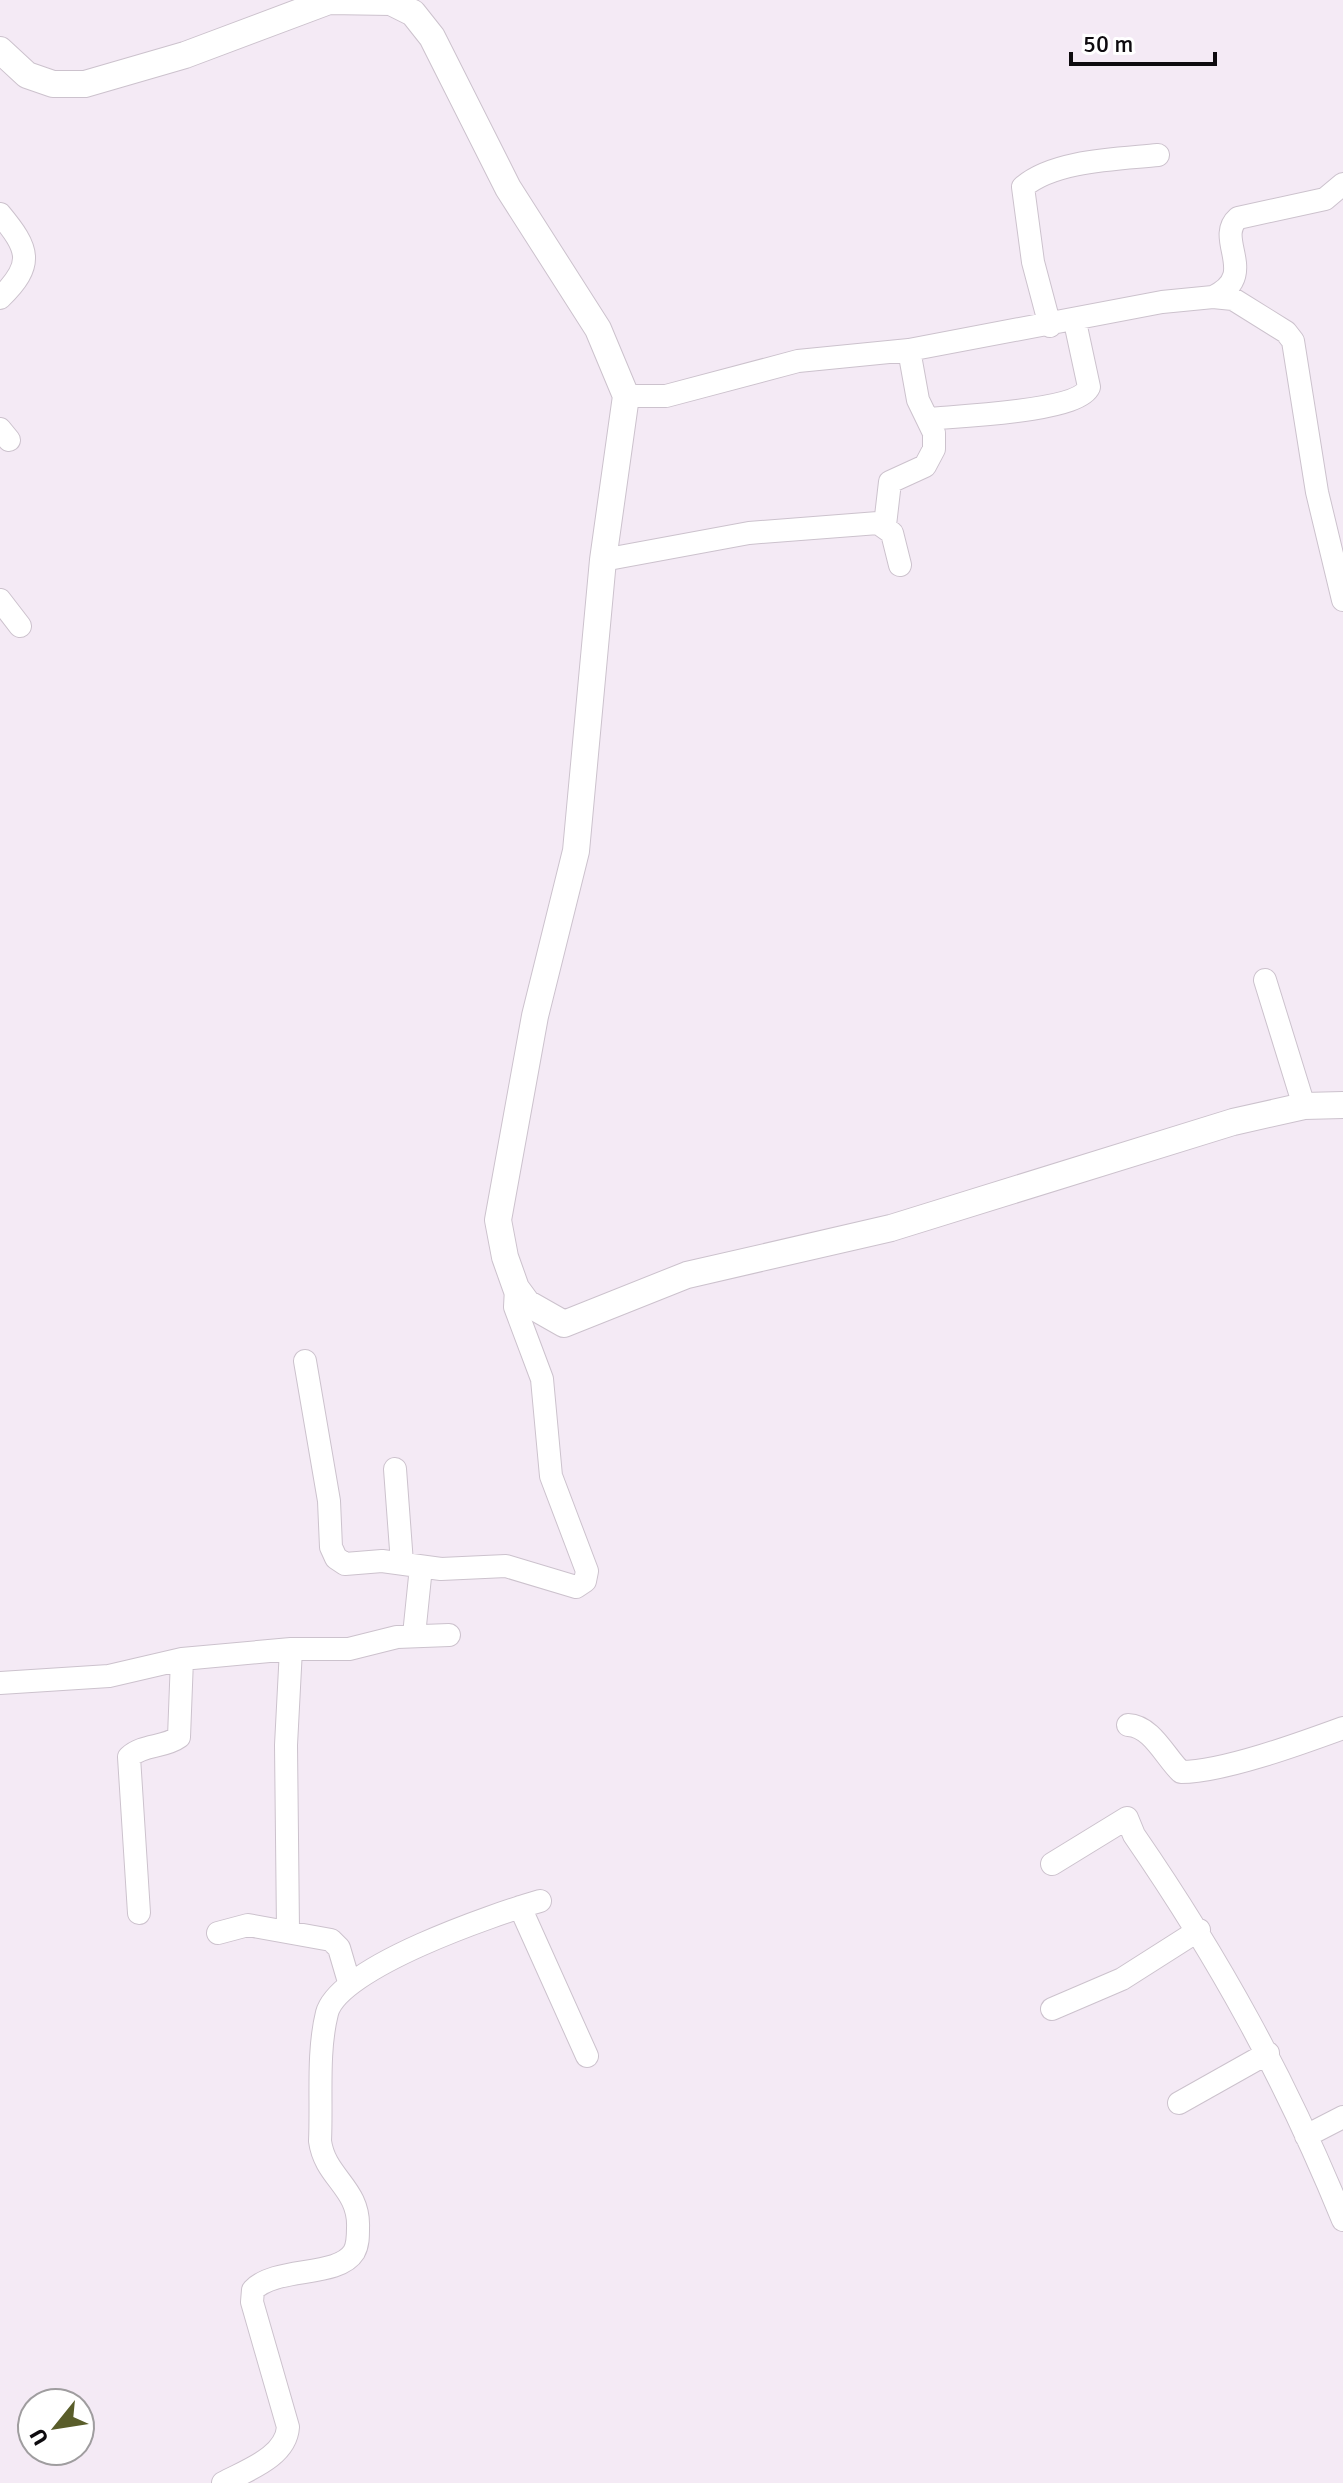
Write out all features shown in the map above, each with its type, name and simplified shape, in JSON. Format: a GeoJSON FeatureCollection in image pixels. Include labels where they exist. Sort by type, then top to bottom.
{"type":"FeatureCollection","features":[{"type":"Feature","properties":{"kind":"street"},"geometry":{"type":"LineString","coordinates":[[1,53],[27,75],[53,84],[85,84],[185,55],[329,1],[392,1],[413,13],[432,37],[508,188],[598,329],[626,396],[603,560],[576,851],[535,1016],[498,1220],[505,1257],[516,1288],[527,1303],[564,1324]]}},
{"type":"Feature","properties":{"kind":"street"},"geometry":{"type":"LineString","coordinates":[[1050,326],[1033,262],[1023,187],[1042,175],[1091,161],[1158,155]]}},
{"type":"Feature","properties":{"kind":"street"},"geometry":{"type":"LineString","coordinates":[[1213,297],[1230,287],[1234,278],[1231,223],[1238,218],[1325,199],[1343,184]]}},
{"type":"Feature","properties":{"kind":"street"},"geometry":{"type":"LineString","coordinates":[[0,214],[26,255],[25,268],[0,298]]}},
{"type":"Feature","properties":{"kind":"street"},"geometry":{"type":"LineString","coordinates":[[626,396],[666,396],[798,361],[909,350],[1075,322],[1162,302],[1213,297],[1233,299],[1286,332],[1293,341],[1317,492],[1343,600]]}},
{"type":"Feature","properties":{"kind":"street"},"geometry":{"type":"LineString","coordinates":[[928,419],[1021,410],[1079,399],[1089,387],[1075,322]]}},
{"type":"Feature","properties":{"kind":"street"},"geometry":{"type":"LineString","coordinates":[[900,565],[892,533],[885,525],[890,482],[912,474],[931,459],[934,433],[918,400],[909,350]]}},
{"type":"Feature","properties":{"kind":"street"},"geometry":{"type":"LineString","coordinates":[[603,560],[749,533],[812,526],[885,525]]}},
{"type":"Feature","properties":{"kind":"street"},"geometry":{"type":"LineString","coordinates":[[0,600],[20,626]]}},
{"type":"Feature","properties":{"kind":"street"},"geometry":{"type":"LineString","coordinates":[[1265,980],[1304,1106]]}},
{"type":"Feature","properties":{"kind":"street"},"geometry":{"type":"LineString","coordinates":[[535,1355],[544,1336],[564,1324],[687,1275],[891,1228],[1233,1122],[1304,1106],[1343,1105]]}},
{"type":"Feature","properties":{"kind":"street"},"geometry":{"type":"LineString","coordinates":[[305,1361],[329,1501],[331,1547],[336,1558],[345,1564],[413,1571],[487,1564],[506,1566],[576,1587],[585,1581],[587,1571],[551,1476],[546,1404],[535,1355],[515,1307],[516,1288]]}},
{"type":"Feature","properties":{"kind":"street"},"geometry":{"type":"LineString","coordinates":[[395,1469],[413,1571],[413,1634]]}},
{"type":"Feature","properties":{"kind":"street"},"geometry":{"type":"LineString","coordinates":[[0,1683],[109,1676],[182,1659],[291,1649],[349,1649],[413,1634],[449,1635]]}},
{"type":"Feature","properties":{"kind":"street"},"geometry":{"type":"LineString","coordinates":[[288,1930],[286,1745],[291,1649]]}},
{"type":"Feature","properties":{"kind":"street"},"geometry":{"type":"LineString","coordinates":[[139,1913],[129,1757],[136,1751],[172,1743],[179,1737],[182,1659]]}},
{"type":"Feature","properties":{"kind":"street"},"geometry":{"type":"LineString","coordinates":[[1128,1725],[1138,1725],[1153,1738],[1167,1760],[1181,1772],[1195,1772],[1245,1759],[1343,1728]]}},
{"type":"Feature","properties":{"kind":"street"},"geometry":{"type":"LineString","coordinates":[[1052,1864],[1127,1818],[1134,1835],[1199,1930],[1268,2053],[1343,2220]]}},
{"type":"Feature","properties":{"kind":"street"},"geometry":{"type":"LineString","coordinates":[[223,2483],[278,2451],[287,2439],[288,2427],[252,2302],[253,2290],[261,2281],[338,2264],[352,2256],[357,2244],[359,2210],[351,2194],[322,2156],[320,2141],[327,2009],[349,1982],[375,1965],[530,1904],[587,2056]]}},
{"type":"Feature","properties":{"kind":"street"},"geometry":{"type":"LineString","coordinates":[[218,1933],[248,1925],[331,1940],[339,1948],[349,1982]]}},
{"type":"Feature","properties":{"kind":"street"},"geometry":{"type":"LineString","coordinates":[[1052,2009],[1122,1979],[1199,1930]]}},
{"type":"Feature","properties":{"kind":"street"},"geometry":{"type":"LineString","coordinates":[[1179,2103],[1268,2053]]}},
{"type":"Feature","properties":{"kind":"street"},"geometry":{"type":"LineString","coordinates":[[1306,2136],[1343,2117]]}}]}
